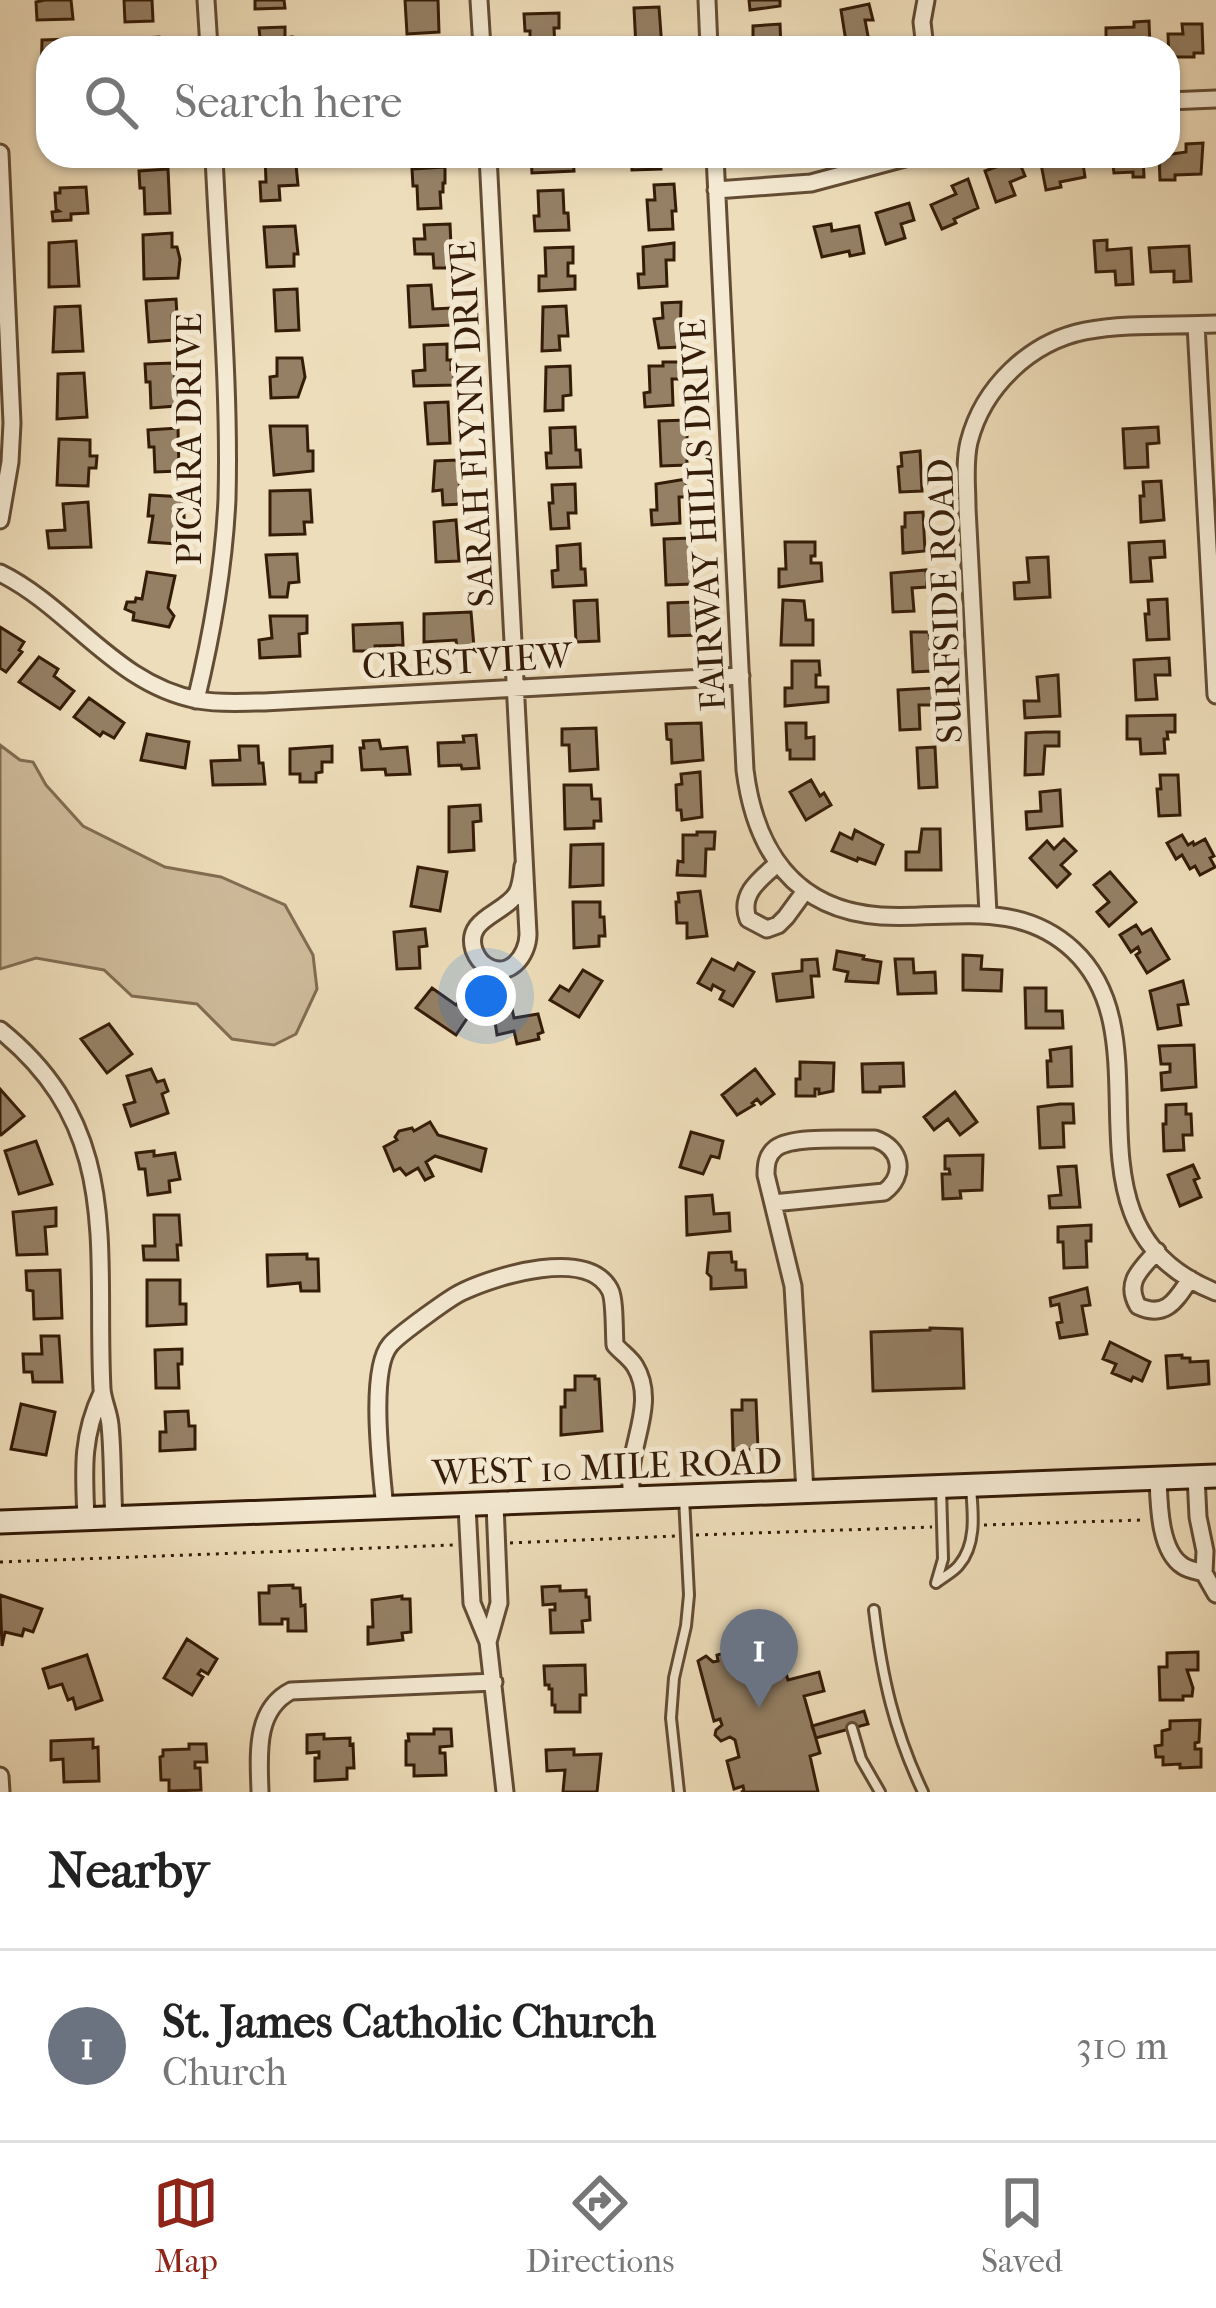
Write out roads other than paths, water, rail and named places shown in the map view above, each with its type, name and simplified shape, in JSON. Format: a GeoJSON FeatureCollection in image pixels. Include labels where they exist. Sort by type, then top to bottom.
{"type":"FeatureCollection","features":[{"type":"Feature","properties":{"kind":"main road","name":"WEST 10 MILE ROAD"},"geometry":{"type":"LineString","coordinates":[[0,1522],[1206,1476]]}},
{"type":"Feature","properties":{"kind":"street"},"geometry":{"type":"LineString","coordinates":[[206,0],[208,36]]}},
{"type":"Feature","properties":{"kind":"street"},"geometry":{"type":"LineString","coordinates":[[479,0],[481,36]]}},
{"type":"Feature","properties":{"kind":"street"},"geometry":{"type":"LineString","coordinates":[[707,0],[708,36]]}},
{"type":"Feature","properties":{"kind":"street"},"geometry":{"type":"LineString","coordinates":[[924,36],[926,0]]}},
{"type":"Feature","properties":{"kind":"street"},"geometry":{"type":"LineString","coordinates":[[1180,100],[1216,99]]}},
{"type":"Feature","properties":{"kind":"street"},"geometry":{"type":"LineString","coordinates":[[0,153],[11,423],[0,520]]}},
{"type":"Feature","properties":{"kind":"street","name":"PICARA DRIVE"},"geometry":{"type":"LineString","coordinates":[[196,700],[215,604],[226,501],[215,168]]}},
{"type":"Feature","properties":{"kind":"street","name":"SARAH FLYNN DRIVE"},"geometry":{"type":"LineString","coordinates":[[489,168],[528,943],[519,962],[511,967],[487,967],[474,952],[472,940],[482,920],[518,892],[523,866]]}},
{"type":"Feature","properties":{"kind":"street","name":"FAIRWAY HILLS DRIVE"},"geometry":{"type":"LineString","coordinates":[[715,168],[748,795],[762,839],[777,864],[805,891],[832,904],[878,916],[988,913],[1020,919],[1061,940],[1084,961],[1102,988],[1113,1028],[1123,1181],[1131,1210],[1156,1251],[1190,1279],[1216,1292]]}},
{"type":"Feature","properties":{"kind":"street"},"geometry":{"type":"LineString","coordinates":[[716,190],[811,183],[867,168]]}},
{"type":"Feature","properties":{"kind":"street","name":"SURFSIDE ROAD"},"geometry":{"type":"LineString","coordinates":[[988,913],[967,508],[970,440],[997,386],[1030,353],[1050,342],[1090,330],[1216,324]]}},
{"type":"Feature","properties":{"kind":"street"},"geometry":{"type":"LineString","coordinates":[[1196,325],[1216,695]]}},
{"type":"Feature","properties":{"kind":"street"},"geometry":{"type":"LineString","coordinates":[[0,574],[37,596],[124,668],[196,700]]}},
{"type":"Feature","properties":{"kind":"street","name":"CRESTVIEW"},"geometry":{"type":"LineString","coordinates":[[196,700],[264,702],[742,676]]}},
{"type":"Feature","properties":{"kind":"street"},"geometry":{"type":"LineString","coordinates":[[777,864],[750,891],[745,903],[748,919],[767,929],[778,926],[805,891]]}},
{"type":"Feature","properties":{"kind":"street"},"geometry":{"type":"LineString","coordinates":[[0,1030],[32,1058],[62,1096],[89,1160],[98,1208],[102,1393],[110,1426],[114,1518]]}},
{"type":"Feature","properties":{"kind":"street"},"geometry":{"type":"LineString","coordinates":[[773,1203],[884,1192],[895,1181],[898,1160],[889,1145],[875,1139],[785,1144],[772,1152],[765,1168],[795,1305],[805,1492]]}},
{"type":"Feature","properties":{"kind":"street"},"geometry":{"type":"LineString","coordinates":[[1156,1251],[1134,1278],[1138,1306],[1154,1311],[1167,1308],[1190,1279]]}},
{"type":"Feature","properties":{"kind":"street"},"geometry":{"type":"LineString","coordinates":[[385,1509],[379,1442],[380,1368],[389,1346],[459,1292],[538,1268],[578,1269],[606,1284],[612,1293],[615,1345],[632,1360],[642,1380],[632,1499]]}},
{"type":"Feature","properties":{"kind":"street"},"geometry":{"type":"LineString","coordinates":[[86,1519],[87,1429],[102,1393]]}},
{"type":"Feature","properties":{"kind":"street"},"geometry":{"type":"LineString","coordinates":[[1206,1476],[1198,1517],[1204,1573],[1216,1594]]}},
{"type":"Feature","properties":{"kind":"street"},"geometry":{"type":"LineString","coordinates":[[1158,1478],[1160,1519],[1170,1549],[1181,1565],[1204,1573]]}},
{"type":"Feature","properties":{"kind":"street"},"geometry":{"type":"LineString","coordinates":[[488,1642],[499,1603],[495,1504]]}},
{"type":"Feature","properties":{"kind":"street"},"geometry":{"type":"LineString","coordinates":[[467,1506],[472,1603],[488,1642],[506,1792]]}},
{"type":"Feature","properties":{"kind":"street"},"geometry":{"type":"LineString","coordinates":[[260,1792],[260,1739],[266,1716],[275,1699],[291,1691],[494,1682]]}},
{"type":"Feature","properties":{"kind":"street"},"geometry":{"type":"LineString","coordinates":[[0,1776],[1,1792]]}},
{"type":"Feature","properties":{"kind":"lane"},"geometry":{"type":"LineString","coordinates":[[941,1485],[943,1559],[936,1583],[960,1564],[968,1547],[973,1526],[971,1484]]}},
{"type":"Feature","properties":{"kind":"lane"},"geometry":{"type":"LineString","coordinates":[[679,1792],[671,1718],[689,1595],[684,1497]]}},
{"type":"Feature","properties":{"kind":"lane"},"geometry":{"type":"LineString","coordinates":[[874,1610],[884,1687],[905,1754],[923,1792]]}},
{"type":"Feature","properties":{"kind":"lane"},"geometry":{"type":"LineString","coordinates":[[852,1728],[861,1759],[880,1792]]}},
{"type":"Feature","properties":{"kind":"place","name":"St. James Catholic Church"},"geometry":{"type":"Point","coordinates":[759,1708]}}]}
